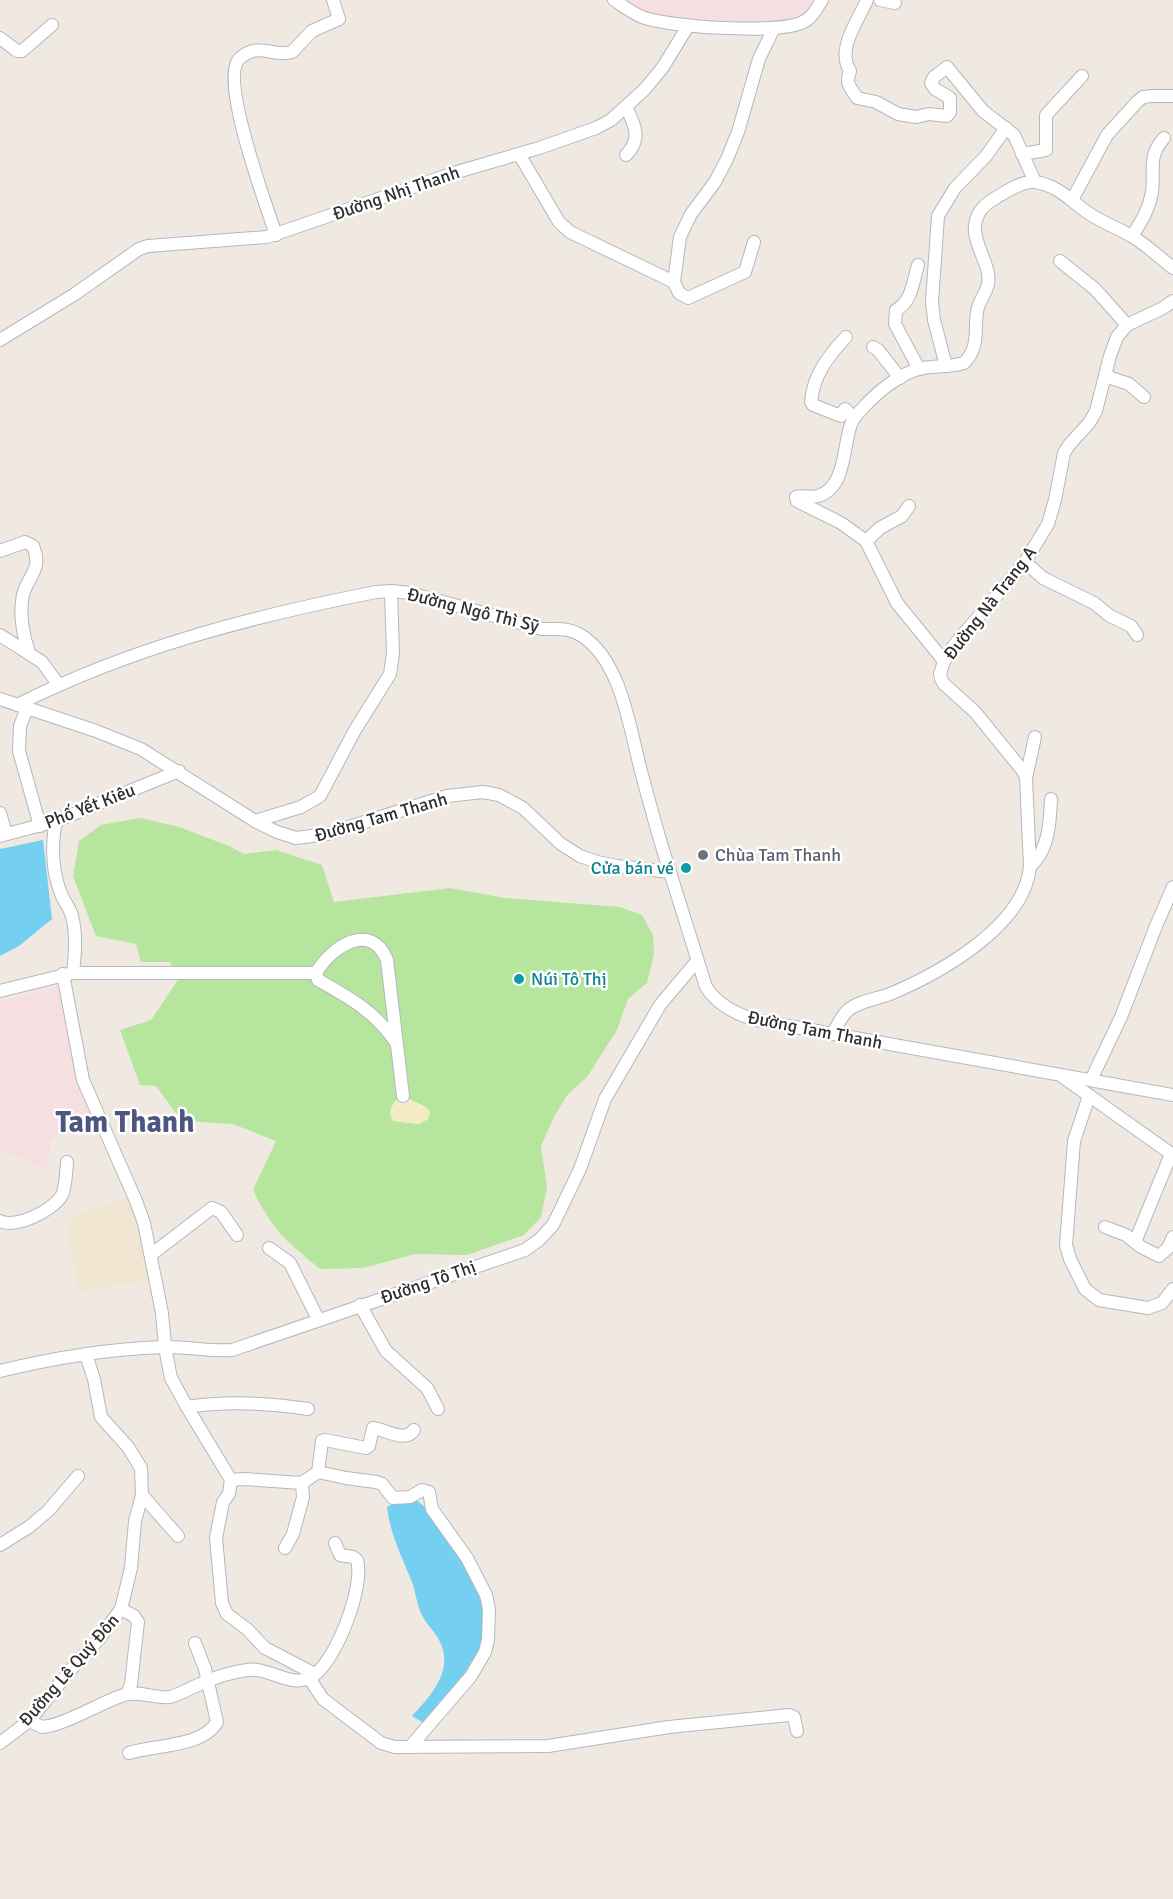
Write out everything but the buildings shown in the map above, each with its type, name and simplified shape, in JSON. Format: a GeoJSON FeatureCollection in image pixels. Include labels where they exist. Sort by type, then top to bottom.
{"type":"FeatureCollection","features":[{"type":"Feature","properties":{"kind":"street"},"geometry":{"type":"LineString","coordinates":[[276,235],[239,120],[234,93],[235,64],[238,59],[260,49],[280,54],[292,52],[312,31],[339,19],[333,0]]}},
{"type":"Feature","properties":{"kind":"street"},"geometry":{"type":"LineString","coordinates":[[614,0],[641,16],[668,24],[774,27],[801,23],[813,14],[822,0]]}},
{"type":"Feature","properties":{"kind":"street"},"geometry":{"type":"LineString","coordinates":[[867,0],[850,35],[845,57],[845,63],[850,71],[847,77],[848,85],[857,98],[876,102],[898,114],[916,117],[928,114],[947,116],[950,112],[950,98],[935,89],[931,83],[934,77],[947,67],[983,111],[1014,135],[1035,182]]}},
{"type":"Feature","properties":{"kind":"street"},"geometry":{"type":"LineString","coordinates":[[880,0],[895,3]]}},
{"type":"Feature","properties":{"kind":"street"},"geometry":{"type":"LineString","coordinates":[[0,38],[17,51],[22,51],[52,25]]}},
{"type":"Feature","properties":{"kind":"street","name":"Đường Nhị Thanh"},"geometry":{"type":"LineString","coordinates":[[0,340],[75,294],[139,249],[148,246],[276,235],[457,172],[596,128],[611,120],[645,89],[663,67],[688,26]]}},
{"type":"Feature","properties":{"kind":"street"},"geometry":{"type":"LineString","coordinates":[[754,242],[746,272],[688,298],[676,290],[674,282],[680,237],[691,214],[712,187],[727,159],[738,132],[759,59],[774,27]]}},
{"type":"Feature","properties":{"kind":"street"},"geometry":{"type":"LineString","coordinates":[[1022,154],[1046,150],[1046,116],[1082,76]]}},
{"type":"Feature","properties":{"kind":"street"},"geometry":{"type":"LineString","coordinates":[[1072,200],[1107,135],[1137,102],[1143,97],[1173,96]]}},
{"type":"Feature","properties":{"kind":"street"},"geometry":{"type":"LineString","coordinates":[[626,107],[636,130],[634,147],[626,155]]}},
{"type":"Feature","properties":{"kind":"street"},"geometry":{"type":"LineString","coordinates":[[946,366],[934,320],[932,302],[938,216],[955,188],[986,156],[1006,128]]}},
{"type":"Feature","properties":{"kind":"street"},"geometry":{"type":"LineString","coordinates":[[1132,236],[1148,211],[1152,192],[1153,158],[1156,147],[1164,138]]}},
{"type":"Feature","properties":{"kind":"street"},"geometry":{"type":"LineString","coordinates":[[519,154],[559,222],[570,232],[674,282]]}},
{"type":"Feature","properties":{"kind":"street"},"geometry":{"type":"LineString","coordinates":[[944,661],[897,603],[866,541],[841,523],[796,500],[798,496],[817,497],[830,490],[839,471],[851,423],[864,406],[900,378],[919,369],[964,363],[975,345],[977,311],[988,285],[988,274],[974,228],[981,209],[986,203],[1012,189],[1035,182],[1063,192],[1082,209],[1132,236],[1173,268]]}},
{"type":"Feature","properties":{"kind":"street"},"geometry":{"type":"LineString","coordinates":[[1060,261],[1101,294],[1127,325],[1173,301]]}},
{"type":"Feature","properties":{"kind":"street"},"geometry":{"type":"LineString","coordinates":[[918,265],[909,298],[896,310],[895,319],[919,369]]}},
{"type":"Feature","properties":{"kind":"street","name":"Đường Nà Trang A"},"geometry":{"type":"LineString","coordinates":[[1026,778],[1023,771],[975,712],[941,679],[944,661],[955,644],[1025,562],[1048,524],[1064,453],[1089,423],[1095,411],[1113,346],[1127,325]]}},
{"type":"Feature","properties":{"kind":"street"},"geometry":{"type":"LineString","coordinates":[[846,338],[830,355],[817,376],[811,402],[813,405],[841,416],[845,409],[854,418]]}},
{"type":"Feature","properties":{"kind":"street"},"geometry":{"type":"LineString","coordinates":[[873,347],[878,350],[900,378]]}},
{"type":"Feature","properties":{"kind":"street"},"geometry":{"type":"LineString","coordinates":[[1106,376],[1129,384],[1144,397]]}},
{"type":"Feature","properties":{"kind":"street"},"geometry":{"type":"LineString","coordinates":[[866,541],[880,528],[902,516],[909,506]]}},
{"type":"Feature","properties":{"kind":"street"},"geometry":{"type":"LineString","coordinates":[[0,551],[25,542],[33,546],[37,559],[21,606],[25,641],[29,652]]}},
{"type":"Feature","properties":{"kind":"street"},"geometry":{"type":"LineString","coordinates":[[1025,562],[1043,578],[1094,603],[1110,616],[1131,626],[1137,635]]}},
{"type":"Feature","properties":{"kind":"street"},"geometry":{"type":"LineString","coordinates":[[255,821],[301,807],[320,796],[355,730],[390,674],[393,654],[391,591]]}},
{"type":"Feature","properties":{"kind":"street","name":"Đường Ngô Thì Sỹ"},"geometry":{"type":"LineString","coordinates":[[22,706],[58,684],[132,656],[255,618],[391,591],[542,629],[563,628],[585,638],[600,653],[626,707],[657,834],[670,872]]}},
{"type":"Feature","properties":{"kind":"street"},"geometry":{"type":"LineString","coordinates":[[0,634],[42,662],[58,684]]}},
{"type":"Feature","properties":{"kind":"street","name":"Đường Tam Thanh"},"geometry":{"type":"LineString","coordinates":[[0,699],[141,749],[255,821],[276,832],[296,838],[315,837],[447,796],[483,792],[499,795],[523,808],[568,850],[580,856],[617,866],[670,872],[706,987],[712,996],[732,1012],[761,1021],[1173,1095]]}},
{"type":"Feature","properties":{"kind":"street"},"geometry":{"type":"LineString","coordinates":[[22,706],[19,751],[40,826]]}},
{"type":"Feature","properties":{"kind":"street"},"geometry":{"type":"LineString","coordinates":[[832,1034],[848,1010],[932,974],[980,942],[1015,905],[1029,879],[1026,778],[1035,737]]}},
{"type":"Feature","properties":{"kind":"street","name":"Phố Yết Kiêu"},"geometry":{"type":"LineString","coordinates":[[3,835],[56,821],[179,771]]}},
{"type":"Feature","properties":{"kind":"street"},"geometry":{"type":"LineString","coordinates":[[1030,866],[1039,855],[1047,834],[1051,799]]}},
{"type":"Feature","properties":{"kind":"street"},"geometry":{"type":"LineString","coordinates":[[0,813],[3,835]]}},
{"type":"Feature","properties":{"kind":"street"},"geometry":{"type":"LineString","coordinates":[[56,821],[53,842],[54,865],[62,896],[73,920],[75,940],[68,974],[83,1080],[136,1201],[152,1254],[171,1378],[231,1480],[229,1494],[223,1502],[216,1538],[224,1610],[265,1648],[312,1676],[323,1699],[388,1746],[548,1746],[669,1727],[789,1715],[794,1717],[797,1731]]}},
{"type":"Feature","properties":{"kind":"street"},"geometry":{"type":"LineString","coordinates":[[1091,1080],[1121,1017],[1173,887]]}},
{"type":"Feature","properties":{"kind":"street"},"geometry":{"type":"LineString","coordinates":[[397,1044],[379,1019],[348,996],[318,980],[316,973],[326,958],[356,940],[370,940],[380,946],[387,960],[397,1044],[403,1096]]}},
{"type":"Feature","properties":{"kind":"street","name":"Đường Tô Thị"},"geometry":{"type":"LineString","coordinates":[[0,1371],[86,1355],[165,1347],[232,1350],[525,1250],[539,1240],[553,1225],[580,1169],[605,1099],[660,1005],[697,962]]}},
{"type":"Feature","properties":{"kind":"street"},"geometry":{"type":"LineString","coordinates":[[0,991],[68,974],[316,973]]}},
{"type":"Feature","properties":{"kind":"street"},"geometry":{"type":"LineString","coordinates":[[1062,1076],[1172,1155],[1135,1242]]}},
{"type":"Feature","properties":{"kind":"street"},"geometry":{"type":"LineString","coordinates":[[1089,1096],[1074,1141],[1066,1245],[1070,1259],[1085,1289],[1099,1300],[1148,1308],[1162,1303],[1173,1289]]}},
{"type":"Feature","properties":{"kind":"street"},"geometry":{"type":"LineString","coordinates":[[0,1221],[10,1224],[18,1222],[54,1205],[62,1194],[68,1162]]}},
{"type":"Feature","properties":{"kind":"street"},"geometry":{"type":"LineString","coordinates":[[152,1254],[212,1208],[221,1212],[237,1235]]}},
{"type":"Feature","properties":{"kind":"street"},"geometry":{"type":"LineString","coordinates":[[1105,1227],[1126,1235],[1159,1256],[1168,1248],[1173,1237]]}},
{"type":"Feature","properties":{"kind":"street"},"geometry":{"type":"LineString","coordinates":[[269,1248],[290,1263],[318,1319]]}},
{"type":"Feature","properties":{"kind":"street"},"geometry":{"type":"LineString","coordinates":[[360,1305],[386,1351],[427,1388],[438,1409]]}},
{"type":"Feature","properties":{"kind":"street","name":"Đường Lê Quý Đôn"},"geometry":{"type":"LineString","coordinates":[[0,1743],[29,1721],[99,1639],[121,1609],[131,1568],[135,1521],[142,1495],[143,1479],[137,1459],[101,1418],[94,1379],[86,1355]]}},
{"type":"Feature","properties":{"kind":"street"},"geometry":{"type":"LineString","coordinates":[[187,1407],[215,1404],[308,1408]]}},
{"type":"Feature","properties":{"kind":"street"},"geometry":{"type":"LineString","coordinates":[[318,1472],[322,1441],[366,1448],[369,1446],[373,1428],[405,1437],[414,1431]]}},
{"type":"Feature","properties":{"kind":"street"},"geometry":{"type":"LineString","coordinates":[[231,1480],[302,1483],[318,1472],[382,1484],[393,1498],[410,1497],[422,1490],[429,1492],[432,1509],[467,1558],[486,1595],[489,1626],[485,1652],[471,1676],[410,1747]]}},
{"type":"Feature","properties":{"kind":"street"},"geometry":{"type":"LineString","coordinates":[[0,1545],[29,1527],[48,1511],[78,1476]]}},
{"type":"Feature","properties":{"kind":"street"},"geometry":{"type":"LineString","coordinates":[[285,1548],[294,1531],[303,1497],[302,1483]]}},
{"type":"Feature","properties":{"kind":"street"},"geometry":{"type":"LineString","coordinates":[[142,1495],[178,1536]]}},
{"type":"Feature","properties":{"kind":"street"},"geometry":{"type":"LineString","coordinates":[[29,1721],[42,1726],[57,1724],[127,1694],[162,1698],[173,1696],[207,1681],[250,1669],[295,1680],[312,1676],[324,1665],[335,1647],[352,1605],[356,1588],[357,1560],[340,1555],[335,1543]]}},
{"type":"Feature","properties":{"kind":"street"},"geometry":{"type":"LineString","coordinates":[[121,1609],[134,1616],[138,1622],[131,1684],[127,1694]]}},
{"type":"Feature","properties":{"kind":"street"},"geometry":{"type":"LineString","coordinates":[[129,1753],[201,1737],[218,1728],[201,1658],[195,1643]]}},
{"type":"Feature","properties":{"kind":"shaded area"},"geometry":{"type":"Polygon","coordinates":[[[625,0],[817,0],[803,18],[759,25],[711,23],[646,14],[636,10],[625,0]]]}},
{"type":"Feature","properties":{"kind":"shaded area"},"geometry":{"type":"Polygon","coordinates":[[[58,986],[80,1087],[94,1125],[51,1139],[46,1169],[0,1149],[0,1001],[58,986]]]}},
{"type":"Feature","properties":{"kind":"shaded area"},"geometry":{"type":"Polygon","coordinates":[[[130,1197],[139,1222],[151,1280],[79,1292],[65,1218],[130,1197]]]}},
{"type":"Feature","properties":{"kind":"green space"},"geometry":{"type":"Polygon","coordinates":[[[141,818],[179,827],[244,854],[276,850],[322,865],[334,902],[450,888],[505,898],[620,907],[642,915],[653,935],[654,955],[647,983],[628,999],[617,1030],[587,1077],[568,1094],[554,1117],[541,1146],[547,1188],[541,1217],[524,1235],[467,1255],[415,1254],[363,1268],[320,1269],[298,1251],[274,1225],[253,1190],[276,1141],[233,1124],[182,1121],[156,1086],[140,1085],[120,1030],[151,1020],[178,980],[170,962],[141,962],[136,944],[96,936],[73,876],[79,841],[101,825],[141,818]],[[407,1098],[396,1100],[390,1113],[393,1121],[419,1124],[428,1119],[430,1112],[426,1107],[407,1098]]]}},
{"type":"Feature","properties":{"kind":"sand"},"geometry":{"type":"Polygon","coordinates":[[[407,1098],[426,1107],[430,1112],[428,1119],[419,1124],[393,1121],[392,1106],[399,1099],[407,1098]]]}},
{"type":"Feature","properties":{"kind":"water"},"geometry":{"type":"Polygon","coordinates":[[[43,840],[52,919],[19,946],[0,956],[0,849],[43,840]]]}},
{"type":"Feature","properties":{"kind":"water"},"geometry":{"type":"Polygon","coordinates":[[[413,1497],[440,1520],[480,1593],[484,1622],[485,1639],[474,1663],[427,1725],[412,1716],[439,1681],[444,1662],[443,1651],[419,1609],[412,1582],[394,1536],[387,1507],[397,1501],[413,1497]]]}},
{"type":"Feature","properties":{"kind":"place","name":"Chùa Tam Thanh"},"geometry":{"type":"Point","coordinates":[703,855]}},
{"type":"Feature","properties":{"kind":"place","name":"Cửa bán vé"},"geometry":{"type":"Point","coordinates":[686,868]}},
{"type":"Feature","properties":{"kind":"place","name":"Núi Tô Thị"},"geometry":{"type":"Point","coordinates":[519,979]}},
{"type":"Feature","properties":{"kind":"district","name":"Tam Thanh"},"geometry":{"type":"Point","coordinates":[125,1122]}}]}
